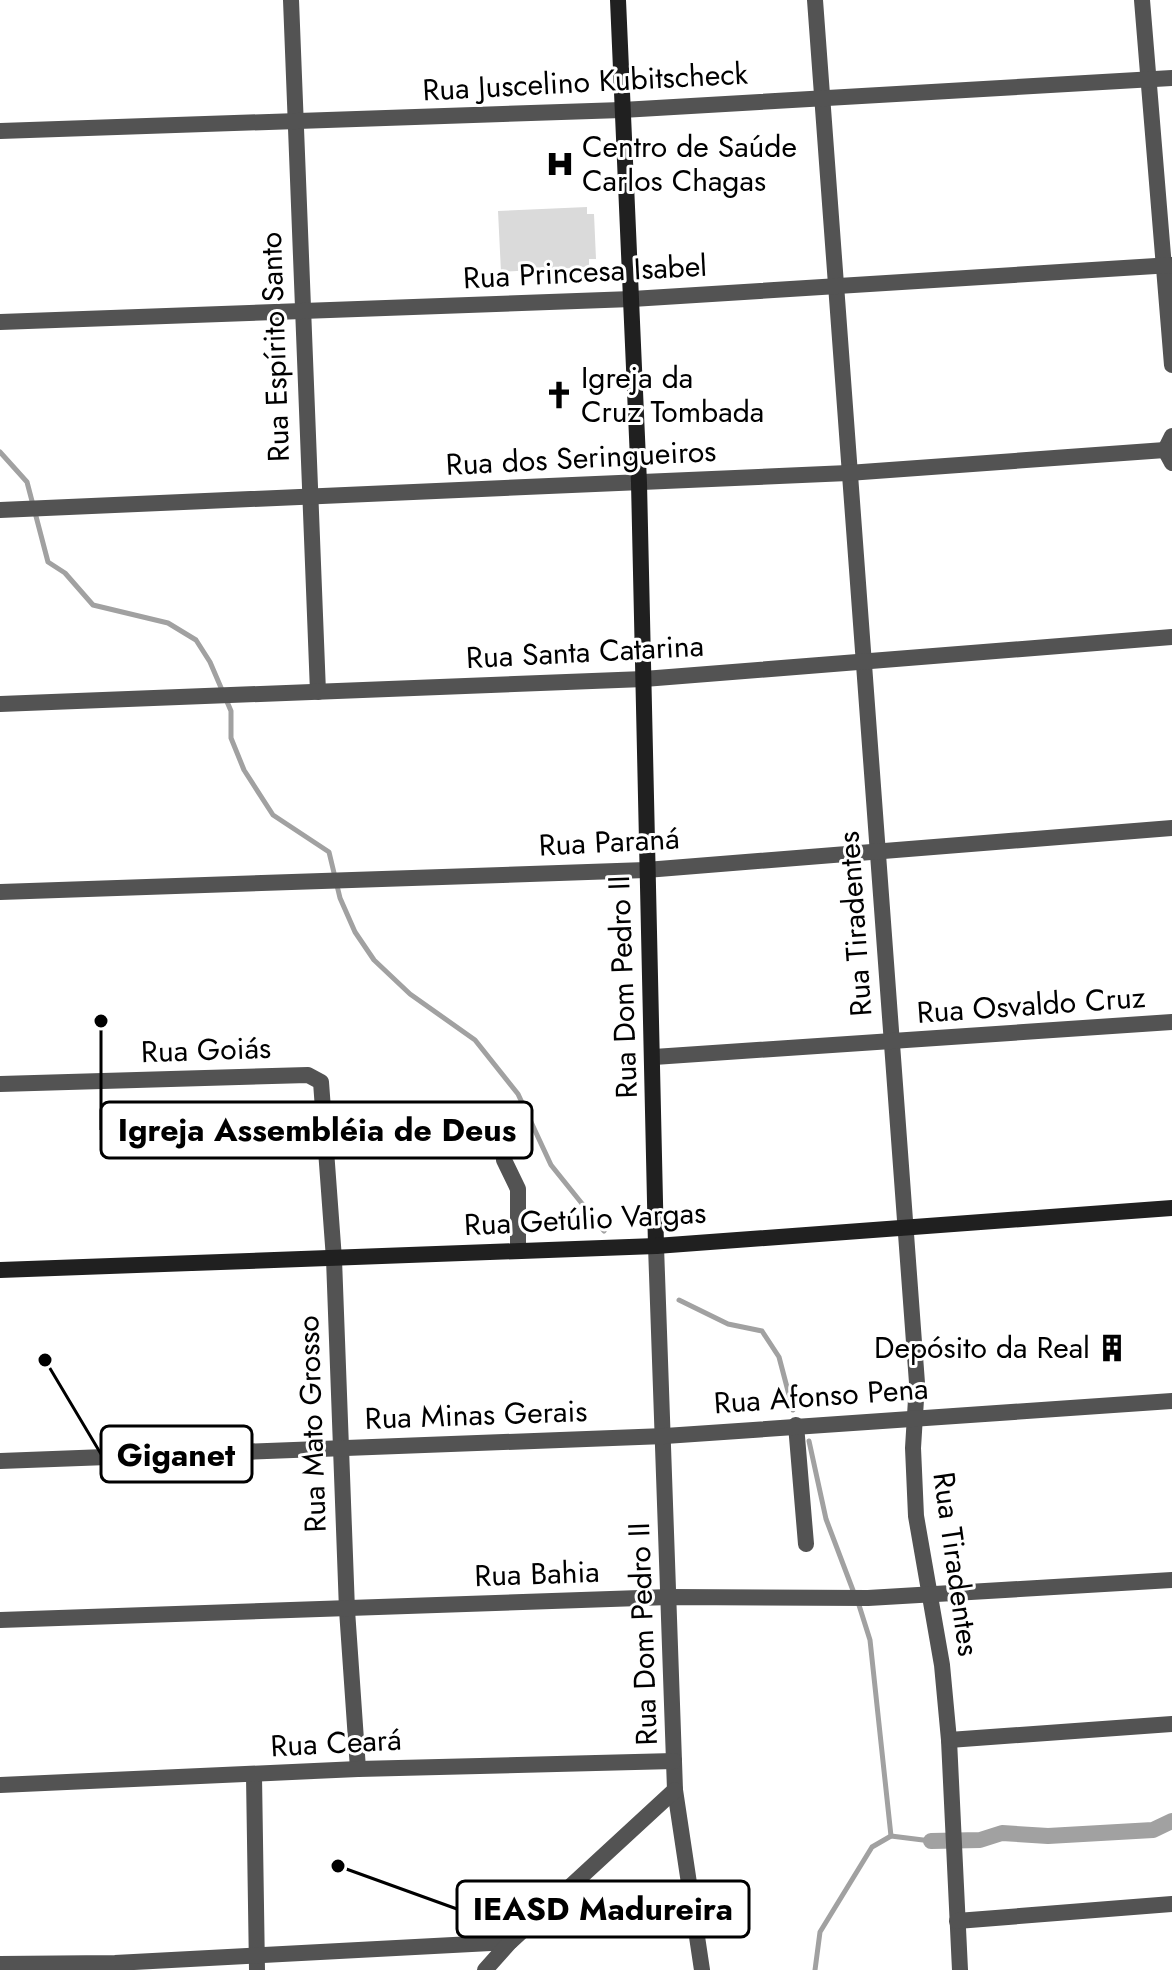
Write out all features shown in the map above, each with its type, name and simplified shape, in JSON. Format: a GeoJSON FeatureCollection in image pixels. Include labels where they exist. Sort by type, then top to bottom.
{"type":"FeatureCollection","features":[{"type":"Feature","properties":{"kind":"street","name":"Rua Espírito Santo"},"geometry":{"type":"LineString","coordinates":[[291,0],[300,312],[318,692]]}},
{"type":"Feature","properties":{"kind":"street","name":"Rua Dom Pedro II"},"geometry":{"type":"LineString","coordinates":[[618,0],[639,483],[656,1246],[675,1790],[702,1970]]}},
{"type":"Feature","properties":{"kind":"street","name":"Rua Tiradentes"},"geometry":{"type":"LineString","coordinates":[[815,0],[861,664],[917,1383],[916,1516],[949,1740],[960,1970]]}},
{"type":"Feature","properties":{"kind":"street"},"geometry":{"type":"LineString","coordinates":[[1142,0],[1168,265],[1172,365]]}},
{"type":"Feature","properties":{"kind":"street","name":"Rua Juscelino Kubitscheck"},"geometry":{"type":"LineString","coordinates":[[0,131],[622,110],[1172,78]]}},
{"type":"Feature","properties":{"kind":"street","name":"Rua Princesa Isabel"},"geometry":{"type":"LineString","coordinates":[[0,322],[632,299],[1168,265]]}},
{"type":"Feature","properties":{"kind":"street","name":"Rua dos Seringueiros"},"geometry":{"type":"LineString","coordinates":[[0,510],[308,499],[848,473],[1170,450]]}},
{"type":"Feature","properties":{"kind":"street","name":"Rua Santa Catarina"},"geometry":{"type":"LineString","coordinates":[[0,704],[644,679],[1172,637]]}},
{"type":"Feature","properties":{"kind":"street","name":"Rua Paraná"},"geometry":{"type":"LineString","coordinates":[[0,892],[646,870],[1172,828]]}},
{"type":"Feature","properties":{"kind":"street","name":"Rua Osvaldo Cruz"},"geometry":{"type":"LineString","coordinates":[[654,1057],[1172,1022]]}},
{"type":"Feature","properties":{"kind":"street","name":"Rua Goiás"},"geometry":{"type":"LineString","coordinates":[[0,1084],[308,1075],[317,1078]]}},
{"type":"Feature","properties":{"kind":"street","name":"Rua Mato Grosso"},"geometry":{"type":"LineString","coordinates":[[317,1078],[324,1089],[334,1259],[347,1610],[358,1769]]}},
{"type":"Feature","properties":{"kind":"street"},"geometry":{"type":"LineString","coordinates":[[504,1160],[518,1189],[518,1251]]}},
{"type":"Feature","properties":{"kind":"street","name":"Rua Getúlio Vargas"},"geometry":{"type":"LineString","coordinates":[[0,1270],[656,1246],[905,1225],[1172,1208]]}},
{"type":"Feature","properties":{"kind":"street","name":"Rua Afonso Pena"},"geometry":{"type":"LineString","coordinates":[[665,1436],[915,1416],[1172,1401]]}},
{"type":"Feature","properties":{"kind":"street"},"geometry":{"type":"LineString","coordinates":[[796,1425],[806,1544]]}},
{"type":"Feature","properties":{"kind":"street","name":"Rua Minas Gerais"},"geometry":{"type":"LineString","coordinates":[[0,1461],[665,1436]]}},
{"type":"Feature","properties":{"kind":"street","name":"Rua Bahia"},"geometry":{"type":"LineString","coordinates":[[0,1620],[669,1597],[849,1599],[1172,1580]]}},
{"type":"Feature","properties":{"kind":"street"},"geometry":{"type":"LineString","coordinates":[[949,1740],[1172,1724]]}},
{"type":"Feature","properties":{"kind":"street","name":"Rua Ceará"},"geometry":{"type":"LineString","coordinates":[[0,1785],[358,1769],[674,1761]]}},
{"type":"Feature","properties":{"kind":"street"},"geometry":{"type":"LineString","coordinates":[[254,1776],[257,1962]]}},
{"type":"Feature","properties":{"kind":"street"},"geometry":{"type":"LineString","coordinates":[[485,1970],[510,1942],[675,1790]]}},
{"type":"Feature","properties":{"kind":"street"},"geometry":{"type":"LineString","coordinates":[[957,1921],[1172,1904]]}},
{"type":"Feature","properties":{"kind":"street"},"geometry":{"type":"LineString","coordinates":[[0,1964],[115,1966],[257,1962],[510,1942]]}},
{"type":"Feature","properties":{"kind":"shaded area"},"geometry":{"type":"Polygon","coordinates":[[[587,207],[587,214],[594,214],[596,259],[589,259],[589,267],[501,272],[498,211],[587,207]]]}},
{"type":"Feature","properties":{"kind":"waterway"},"geometry":{"type":"LineString","coordinates":[[0,452],[27,482],[48,562],[65,573],[93,605],[168,623],[196,640],[210,662],[231,711],[231,738],[244,770],[273,815],[329,852],[340,898],[355,932],[374,960],[410,994],[475,1040],[518,1094],[551,1165],[604,1231]]}},
{"type":"Feature","properties":{"kind":"waterway"},"geometry":{"type":"LineString","coordinates":[[679,1300],[728,1324],[762,1331],[779,1357],[793,1410]]}},
{"type":"Feature","properties":{"kind":"waterway"},"geometry":{"type":"LineString","coordinates":[[809,1441],[826,1519],[854,1593]]}},
{"type":"Feature","properties":{"kind":"waterway"},"geometry":{"type":"LineString","coordinates":[[858,1602],[870,1640],[891,1836]]}},
{"type":"Feature","properties":{"kind":"waterway"},"geometry":{"type":"LineString","coordinates":[[931,1841],[980,1840],[1002,1833],[1048,1836],[1153,1830],[1172,1821]]}},
{"type":"Feature","properties":{"kind":"waterway"},"geometry":{"type":"LineString","coordinates":[[815,1970],[820,1932],[872,1847],[891,1836],[931,1841]]}},
{"type":"Feature","properties":{"kind":"place","name":"Centro de Saúde Carlos Chagas"},"geometry":{"type":"Point","coordinates":[560,164]}},
{"type":"Feature","properties":{"kind":"place","name":"Igreja da Cruz Tombada"},"geometry":{"type":"Point","coordinates":[559,395]}},
{"type":"Feature","properties":{"kind":"place","name":"Igreja Assembléia de Deus"},"geometry":{"type":"Point","coordinates":[101,1021]}},
{"type":"Feature","properties":{"kind":"place","name":"Depósito da Real"},"geometry":{"type":"Point","coordinates":[1112,1348]}},
{"type":"Feature","properties":{"kind":"place","name":"Giganet"},"geometry":{"type":"Point","coordinates":[45,1360]}},
{"type":"Feature","properties":{"kind":"place","name":"IEASD Madureira"},"geometry":{"type":"Point","coordinates":[338,1866]}}]}
